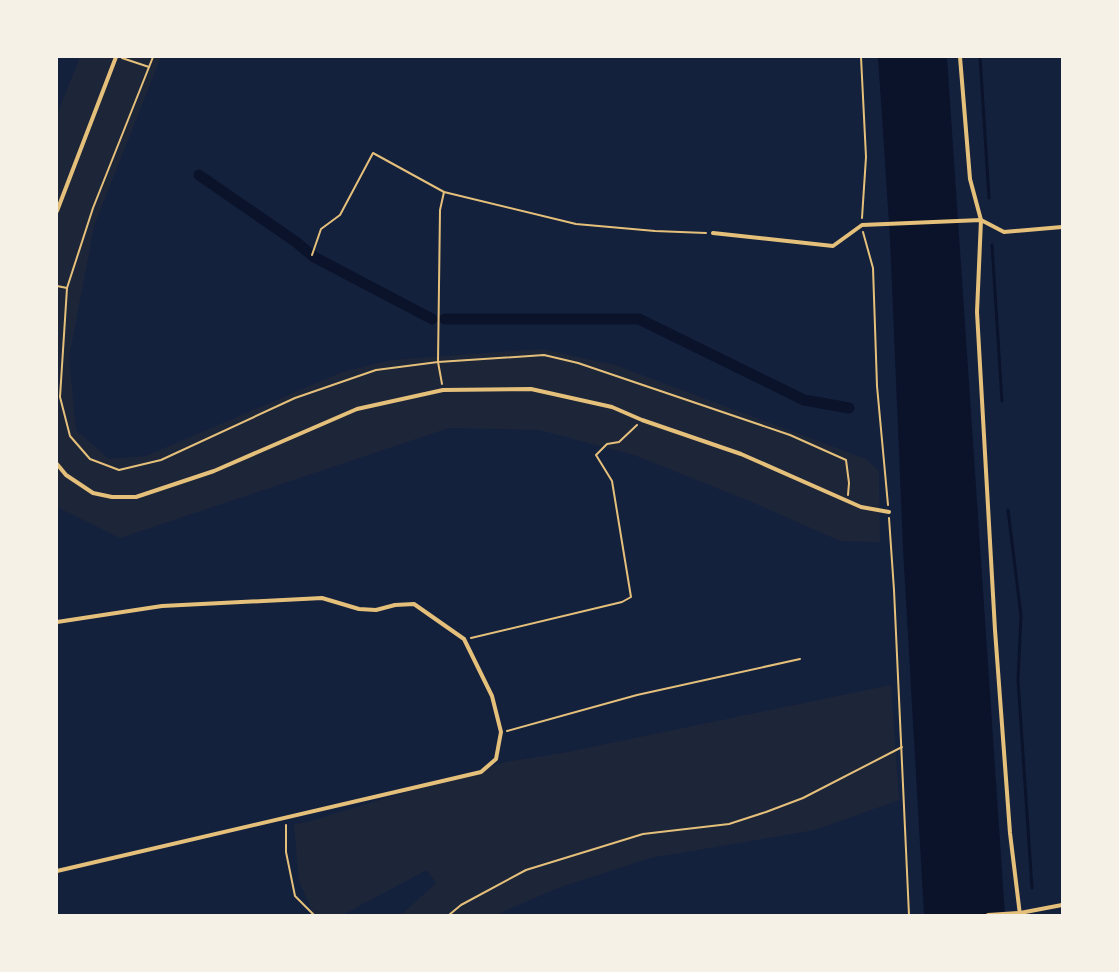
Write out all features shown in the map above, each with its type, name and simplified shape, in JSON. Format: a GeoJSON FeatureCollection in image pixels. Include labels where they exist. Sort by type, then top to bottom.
{"type":"FeatureCollection","features":[{"type":"Feature","properties":{"kind":"street"},"geometry":{"type":"LineString","coordinates":[[57,211],[116,57]]}},
{"type":"Feature","properties":{"kind":"street"},"geometry":{"type":"LineString","coordinates":[[960,57],[970,179],[981,220],[977,312],[995,630],[1010,833],[1020,914]]}},
{"type":"Feature","properties":{"kind":"street"},"geometry":{"type":"LineString","coordinates":[[713,233],[833,246],[862,225],[981,220],[1004,232],[1062,227]]}},
{"type":"Feature","properties":{"kind":"street"},"geometry":{"type":"LineString","coordinates":[[57,464],[66,475],[93,493],[112,497],[136,497],[214,471],[357,409],[443,390],[530,389],[612,407],[642,420],[741,454],[861,507],[889,512]]}},
{"type":"Feature","properties":{"kind":"street"},"geometry":{"type":"LineString","coordinates":[[57,622],[162,606],[322,598],[359,610],[376,610],[395,605],[414,604],[464,639],[492,696],[501,732],[496,758],[481,772],[57,871]]}},
{"type":"Feature","properties":{"kind":"street"},"geometry":{"type":"LineString","coordinates":[[988,915],[1020,914],[1062,904]]}},
{"type":"Feature","properties":{"kind":"path"},"geometry":{"type":"LineString","coordinates":[[120,57],[149,67]]}},
{"type":"Feature","properties":{"kind":"path"},"geometry":{"type":"LineString","coordinates":[[153,57],[93,208],[67,288],[60,397],[70,436],[90,459],[119,470],[161,460],[294,398],[376,370],[438,362],[544,355],[594,368],[790,435],[846,460],[849,483],[848,501]]}},
{"type":"Feature","properties":{"kind":"path"},"geometry":{"type":"LineString","coordinates":[[861,57],[866,157],[862,225],[873,268],[877,386],[889,512],[894,590],[909,915]]}},
{"type":"Feature","properties":{"kind":"path"},"geometry":{"type":"LineString","coordinates":[[312,255],[321,229],[340,215],[373,153],[444,192],[576,224],[655,231],[713,233]]}},
{"type":"Feature","properties":{"kind":"path"},"geometry":{"type":"LineString","coordinates":[[443,390],[438,362],[440,210],[444,192]]}},
{"type":"Feature","properties":{"kind":"path"},"geometry":{"type":"LineString","coordinates":[[57,286],[67,288]]}},
{"type":"Feature","properties":{"kind":"path"},"geometry":{"type":"LineString","coordinates":[[464,639],[622,602],[631,597],[612,481],[596,455],[607,444],[619,442],[642,420]]}},
{"type":"Feature","properties":{"kind":"path"},"geometry":{"type":"LineString","coordinates":[[501,732],[637,695],[800,660]]}},
{"type":"Feature","properties":{"kind":"path"},"geometry":{"type":"LineString","coordinates":[[449,915],[461,904],[526,870],[643,834],[730,824],[803,798],[902,747]]}},
{"type":"Feature","properties":{"kind":"path"},"geometry":{"type":"LineString","coordinates":[[286,818],[286,852],[295,896],[314,915]]}},
{"type":"Feature","properties":{"kind":"shaded area"},"geometry":{"type":"Polygon","coordinates":[[[80,57],[161,57],[94,226],[69,358],[76,430],[109,459],[146,456],[342,372],[391,360],[541,349],[615,365],[866,459],[879,471],[880,542],[840,541],[754,503],[634,455],[539,430],[449,428],[120,538],[57,507],[57,114],[80,57]]]}},
{"type":"Feature","properties":{"kind":"shaded area"},"geometry":{"type":"Polygon","coordinates":[[[878,57],[947,57],[1005,915],[924,915],[903,549],[890,239],[878,57]]]}},
{"type":"Feature","properties":{"kind":"shaded area"},"geometry":{"type":"Polygon","coordinates":[[[891,685],[899,800],[815,830],[650,858],[558,888],[498,915],[401,915],[436,883],[427,870],[342,915],[315,915],[299,881],[294,824],[307,822],[505,762],[563,753],[891,685]]]}},
{"type":"Feature","properties":{"kind":"waterway"},"geometry":{"type":"LineString","coordinates":[[980,57],[989,198]]}},
{"type":"Feature","properties":{"kind":"waterway"},"geometry":{"type":"LineString","coordinates":[[199,175],[296,242],[314,257],[432,319]]}},
{"type":"Feature","properties":{"kind":"waterway"},"geometry":{"type":"LineString","coordinates":[[992,245],[1002,401]]}},
{"type":"Feature","properties":{"kind":"waterway"},"geometry":{"type":"LineString","coordinates":[[445,319],[639,319],[804,400],[849,408]]}},
{"type":"Feature","properties":{"kind":"waterway"},"geometry":{"type":"LineString","coordinates":[[1008,510],[1021,616],[1018,680],[1032,888]]}}]}
